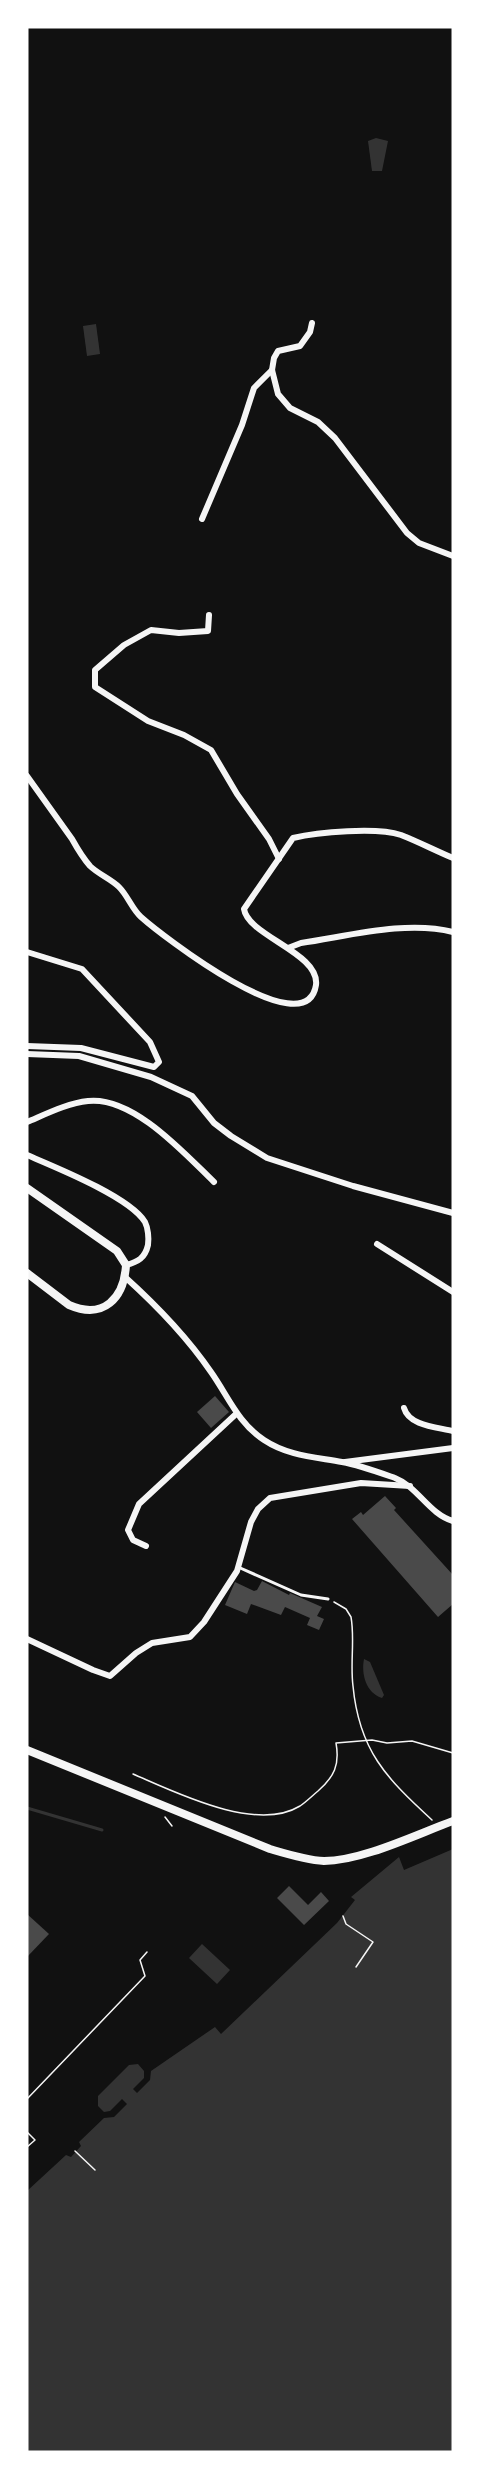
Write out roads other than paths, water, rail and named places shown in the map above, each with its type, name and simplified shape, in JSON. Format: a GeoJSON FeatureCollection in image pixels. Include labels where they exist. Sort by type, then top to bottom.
{"type":"FeatureCollection","features":[{"type":"Feature","properties":{"kind":"main road"},"geometry":{"type":"LineString","coordinates":[[27,1750],[270,1850],[299,1857],[324,1860],[347,1857],[453,1821]]}},
{"type":"Feature","properties":{"kind":"street"},"geometry":{"type":"LineString","coordinates":[[312,323],[310,332],[300,346],[278,351],[274,358],[272,370],[278,394],[290,408],[324,426],[407,533],[419,543],[453,556]]}},
{"type":"Feature","properties":{"kind":"street"},"geometry":{"type":"LineString","coordinates":[[202,519],[242,425],[254,388],[272,370]]}},
{"type":"Feature","properties":{"kind":"street"},"geometry":{"type":"LineString","coordinates":[[209,615],[208,631],[179,633],[151,630],[124,645],[95,670],[94,687],[148,721],[184,735],[211,750],[237,794],[269,839],[279,859]]}},
{"type":"Feature","properties":{"kind":"street"},"geometry":{"type":"LineString","coordinates":[[27,776],[90,866],[119,887],[139,915],[211,970],[275,1002],[293,1005],[305,1000],[312,994],[316,985],[315,976],[288,948],[257,928],[245,916],[244,909],[293,838],[310,834],[370,832],[399,834],[453,858]]}},
{"type":"Feature","properties":{"kind":"street"},"geometry":{"type":"LineString","coordinates":[[288,948],[301,943],[408,927],[434,927],[453,932]]}},
{"type":"Feature","properties":{"kind":"street"},"geometry":{"type":"LineString","coordinates":[[27,952],[82,969],[150,1042],[159,1063],[151,1066],[81,1048],[27,1047]]}},
{"type":"Feature","properties":{"kind":"street"},"geometry":{"type":"LineString","coordinates":[[27,1054],[79,1056],[144,1074],[192,1096],[214,1123],[267,1158],[353,1186],[453,1213]]}},
{"type":"Feature","properties":{"kind":"street"},"geometry":{"type":"LineString","coordinates":[[27,1122],[81,1102],[110,1102],[124,1107],[168,1139],[214,1182]]}},
{"type":"Feature","properties":{"kind":"street"},"geometry":{"type":"LineString","coordinates":[[27,1155],[115,1197],[144,1220],[149,1241],[145,1255],[137,1262],[126,1265]]}},
{"type":"Feature","properties":{"kind":"street"},"geometry":{"type":"LineString","coordinates":[[27,1188],[117,1251],[126,1265],[122,1289],[111,1303],[95,1310],[69,1305],[27,1273]]}},
{"type":"Feature","properties":{"kind":"street"},"geometry":{"type":"LineString","coordinates":[[377,1244],[453,1292]]}},
{"type":"Feature","properties":{"kind":"street"},"geometry":{"type":"LineString","coordinates":[[125,1277],[149,1299],[188,1342],[210,1371],[236,1414],[263,1440],[293,1454],[345,1462],[397,1479],[410,1486],[444,1518],[453,1521]]}},
{"type":"Feature","properties":{"kind":"street"},"geometry":{"type":"LineString","coordinates":[[404,1408],[405,1413],[413,1421],[453,1431]]}},
{"type":"Feature","properties":{"kind":"street"},"geometry":{"type":"LineString","coordinates":[[146,1546],[133,1540],[128,1530],[139,1504],[236,1414]]}},
{"type":"Feature","properties":{"kind":"street"},"geometry":{"type":"LineString","coordinates":[[345,1462],[453,1448]]}},
{"type":"Feature","properties":{"kind":"street"},"geometry":{"type":"LineString","coordinates":[[27,1639],[110,1676],[136,1653],[152,1643],[190,1637],[204,1622],[216,1607],[238,1567],[251,1522],[258,1509],[270,1498],[361,1483],[410,1486]]}},
{"type":"Feature","properties":{"kind":"lane"},"geometry":{"type":"LineString","coordinates":[[238,1567],[301,1595],[328,1599]]}},
{"type":"Feature","properties":{"kind":"waterway"},"geometry":{"type":"LineString","coordinates":[[27,1808],[102,1830]]}}]}
